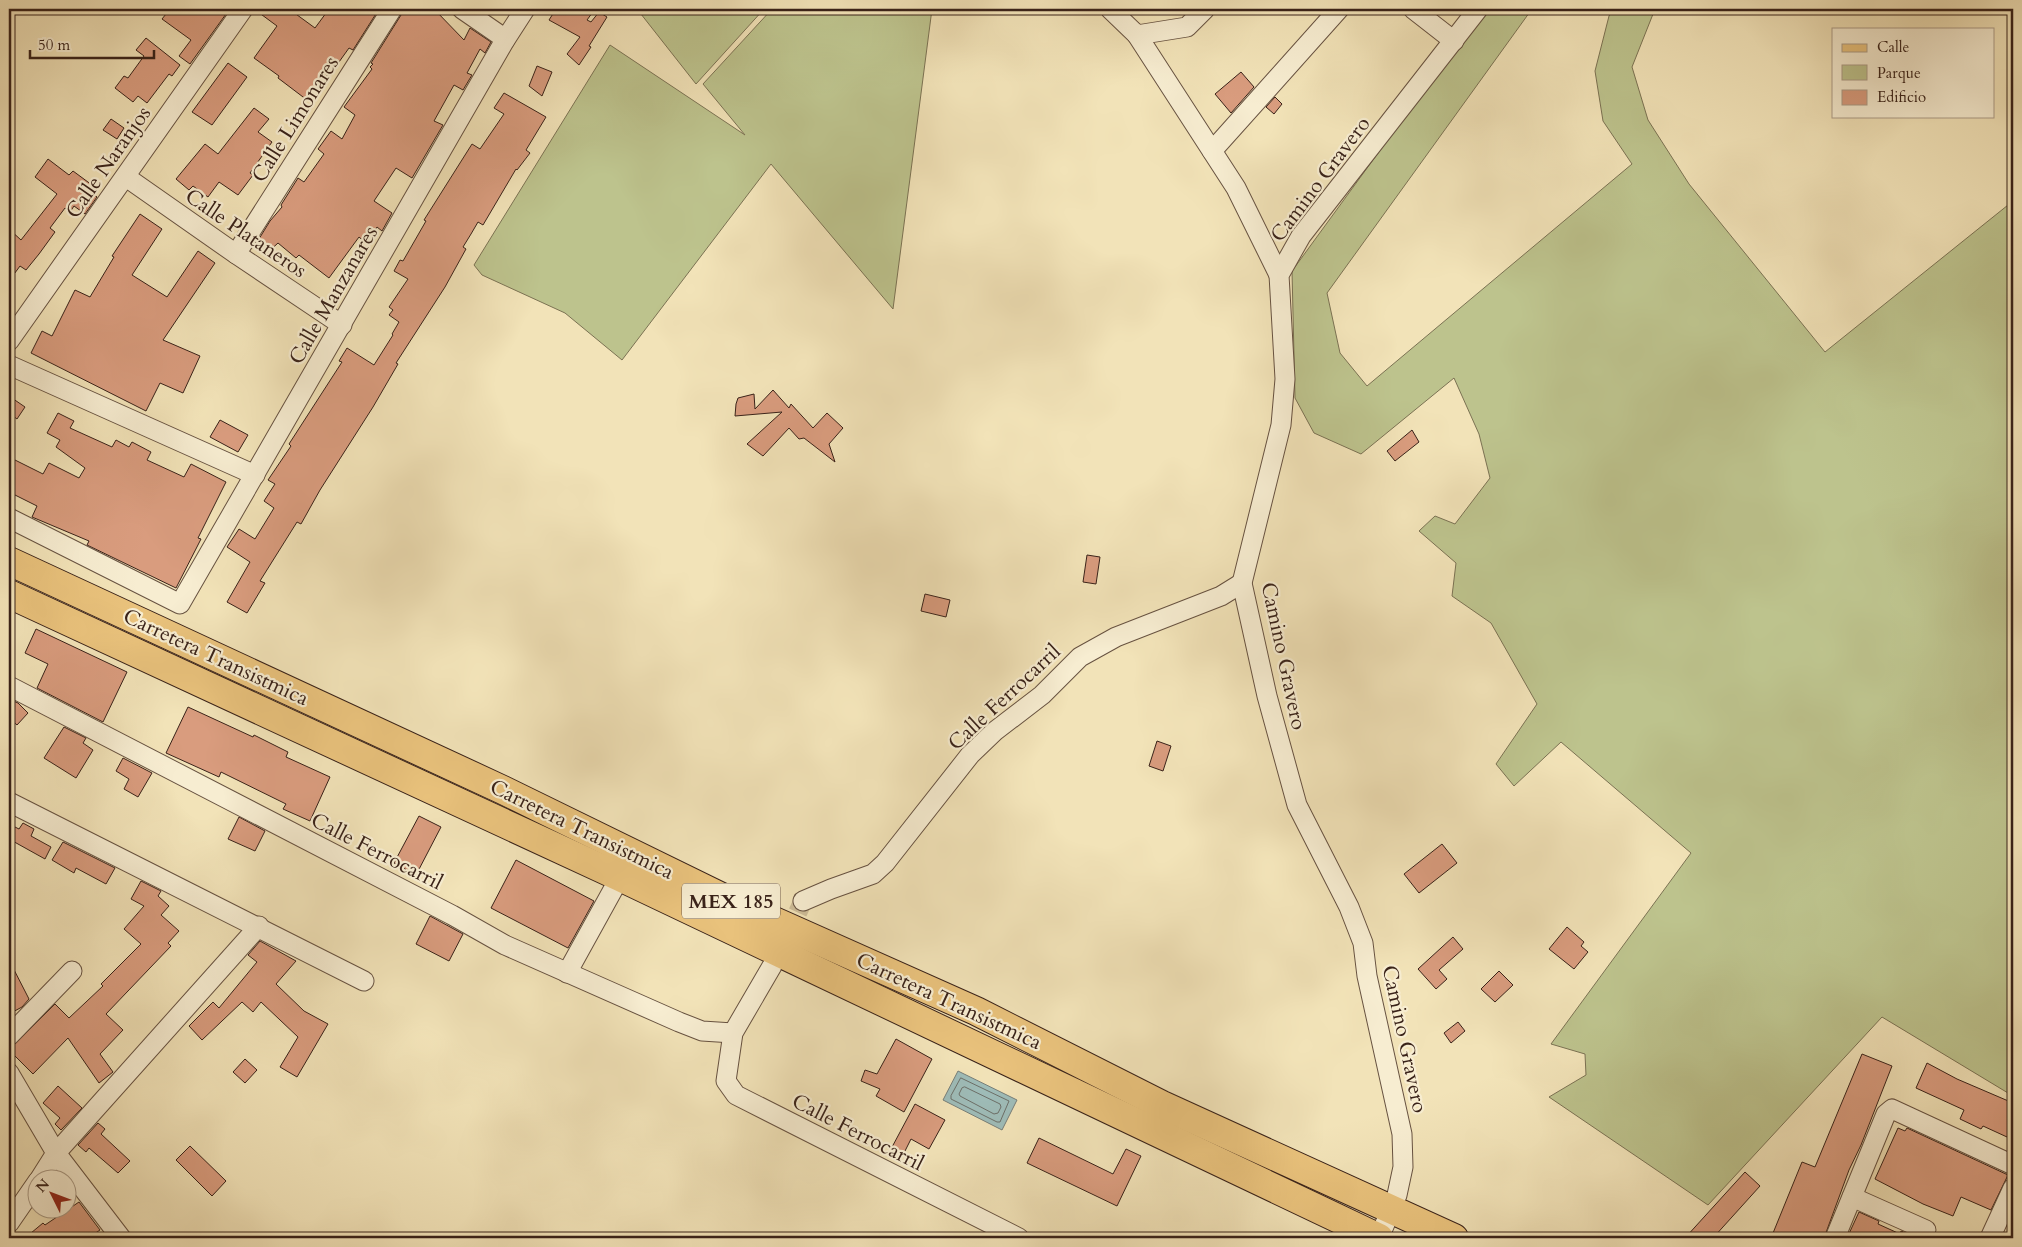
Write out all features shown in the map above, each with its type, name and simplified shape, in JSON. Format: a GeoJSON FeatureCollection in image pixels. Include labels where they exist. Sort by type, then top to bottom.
{"type":"FeatureCollection","features":[{"type":"Feature","properties":{"kind":"main road","name":"Carretera Transistmica"},"geometry":{"type":"LineString","coordinates":[[9,561],[503,790],[738,905],[976,1011],[1162,1105],[1454,1238]]}},
{"type":"Feature","properties":{"kind":"main road","name":"Carretera Transistmica"},"geometry":{"type":"LineString","coordinates":[[9,594],[620,877],[1379,1238]]}},
{"type":"Feature","properties":{"kind":"main road"},"geometry":{"type":"LineString","coordinates":[[1244,1173],[1260,1173],[1272,1176],[1362,1217],[1392,1209]]}},
{"type":"Feature","properties":{"kind":"main road"},"geometry":{"type":"LineString","coordinates":[[1379,1238],[1411,1234],[1421,1238]]}},
{"type":"Feature","properties":{"kind":"street","name":"Calle Naranjos"},"geometry":{"type":"LineString","coordinates":[[9,340],[244,9]]}},
{"type":"Feature","properties":{"kind":"street","name":"Calle Limonares"},"geometry":{"type":"LineString","coordinates":[[236,254],[392,9]]}},
{"type":"Feature","properties":{"kind":"street"},"geometry":{"type":"LineString","coordinates":[[462,9],[505,40]]}},
{"type":"Feature","properties":{"kind":"street","name":"Calle Manzanares"},"geometry":{"type":"LineString","coordinates":[[9,518],[180,604],[505,40],[525,9]]}},
{"type":"Feature","properties":{"kind":"street"},"geometry":{"type":"LineString","coordinates":[[1110,9],[1136,35],[1236,188],[1279,275]]}},
{"type":"Feature","properties":{"kind":"street"},"geometry":{"type":"LineString","coordinates":[[1136,35],[1187,27],[1205,9]]}},
{"type":"Feature","properties":{"kind":"street"},"geometry":{"type":"LineString","coordinates":[[1212,151],[1339,9]]}},
{"type":"Feature","properties":{"kind":"street"},"geometry":{"type":"LineString","coordinates":[[1413,9],[1454,41]]}},
{"type":"Feature","properties":{"kind":"street","name":"Camino Gravero"},"geometry":{"type":"LineString","coordinates":[[1379,1238],[1397,1195],[1403,1167],[1402,1134],[1367,976],[1363,943],[1349,906],[1297,805],[1267,696],[1242,583],[1281,425],[1285,379],[1279,275],[1301,236],[1478,9]]}},
{"type":"Feature","properties":{"kind":"street","name":"Calle Plataneros"},"geometry":{"type":"LineString","coordinates":[[126,177],[236,254],[342,324]]}},
{"type":"Feature","properties":{"kind":"street"},"geometry":{"type":"LineString","coordinates":[[9,365],[255,475]]}},
{"type":"Feature","properties":{"kind":"street","name":"Calle Ferrocarril"},"geometry":{"type":"LineString","coordinates":[[803,901],[830,888],[873,874],[885,864],[970,755],[995,731],[1042,695],[1080,657],[1116,637],[1221,596],[1242,583]]}},
{"type":"Feature","properties":{"kind":"street","name":"Calle Ferrocarril"},"geometry":{"type":"LineString","coordinates":[[9,686],[426,902],[505,945],[702,1031],[733,1032]]}},
{"type":"Feature","properties":{"kind":"street"},"geometry":{"type":"LineString","coordinates":[[9,802],[259,926],[364,981]]}},
{"type":"Feature","properties":{"kind":"street"},"geometry":{"type":"LineString","coordinates":[[567,973],[620,877]]}},
{"type":"Feature","properties":{"kind":"street"},"geometry":{"type":"LineString","coordinates":[[45,1170],[56,1154],[259,926]]}},
{"type":"Feature","properties":{"kind":"street","name":"Calle Ferrocarril"},"geometry":{"type":"LineString","coordinates":[[772,966],[733,1032],[726,1081],[736,1095],[1020,1238]]}},
{"type":"Feature","properties":{"kind":"street"},"geometry":{"type":"LineString","coordinates":[[9,1036],[72,971]]}},
{"type":"Feature","properties":{"kind":"street"},"geometry":{"type":"LineString","coordinates":[[9,1073],[56,1154],[121,1238]]}},
{"type":"Feature","properties":{"kind":"street"},"geometry":{"type":"LineString","coordinates":[[1835,1238],[1886,1114],[1892,1110],[2013,1165]]}},
{"type":"Feature","properties":{"kind":"street"},"geometry":{"type":"LineString","coordinates":[[1990,1238],[2013,1188]]}},
{"type":"Feature","properties":{"kind":"street"},"geometry":{"type":"LineString","coordinates":[[9,1223],[28,1195]]}},
{"type":"Feature","properties":{"kind":"street"},"geometry":{"type":"LineString","coordinates":[[1852,1197],[1926,1230]]}},
{"type":"Feature","properties":{"kind":"green space"},"geometry":{"type":"Polygon","coordinates":[[[637,9],[764,9],[696,84],[637,9]]]}},
{"type":"Feature","properties":{"kind":"green space"},"geometry":{"type":"Polygon","coordinates":[[[772,9],[932,9],[893,309],[771,164],[622,360],[565,313],[482,275],[474,265],[610,45],[745,135],[703,84],[772,9]]]}},
{"type":"Feature","properties":{"kind":"green space"},"geometry":{"type":"Polygon","coordinates":[[[1483,9],[1532,9],[1327,293],[1340,353],[1367,386],[1632,164],[1603,121],[1595,71],[1609,16],[1613,9],[1655,9],[1632,67],[1648,120],[1689,184],[1825,352],[2013,201],[2013,1096],[1882,1017],[1708,1205],[1549,1097],[1586,1075],[1585,1054],[1551,1044],[1691,853],[1561,742],[1514,786],[1496,764],[1537,704],[1491,623],[1452,596],[1456,563],[1419,531],[1435,516],[1455,524],[1490,478],[1479,434],[1454,378],[1361,454],[1314,433],[1295,398],[1292,271],[1483,9]]]}},
{"type":"Feature","properties":{"kind":"water"},"geometry":{"type":"Polygon","coordinates":[[[958,1071],[1017,1100],[1002,1130],[943,1100],[958,1071]]]}},
{"type":"Feature","properties":{"kind":"building"},"geometry":{"type":"Polygon","coordinates":[[[170,9],[218,9],[226,14],[190,64],[179,56],[191,40],[162,19],[170,9]]]}},
{"type":"Feature","properties":{"kind":"building"},"geometry":{"type":"Polygon","coordinates":[[[254,9],[289,9],[315,28],[329,9],[379,9],[353,50],[349,48],[329,76],[327,75],[307,100],[254,58],[277,26],[254,9]]]}},
{"type":"Feature","properties":{"kind":"building"},"geometry":{"type":"Polygon","coordinates":[[[403,9],[434,9],[464,40],[470,28],[491,42],[485,53],[480,49],[467,73],[472,75],[463,90],[454,85],[434,121],[443,125],[412,178],[396,168],[374,201],[392,213],[382,231],[377,227],[366,243],[359,237],[329,278],[299,255],[296,258],[278,243],[265,255],[254,247],[270,221],[282,207],[281,205],[298,178],[304,182],[324,154],[318,149],[331,131],[342,139],[355,115],[344,107],[372,69],[370,67],[373,64],[371,63],[403,9]]]}},
{"type":"Feature","properties":{"kind":"building"},"geometry":{"type":"Polygon","coordinates":[[[556,9],[595,9],[587,20],[591,22],[599,12],[607,17],[579,65],[567,54],[580,37],[549,20],[556,9]]]}},
{"type":"Feature","properties":{"kind":"building"},"geometry":{"type":"Polygon","coordinates":[[[146,38],[180,65],[172,76],[169,74],[147,103],[138,96],[133,102],[115,88],[124,76],[128,78],[144,56],[136,50],[146,38]]]}},
{"type":"Feature","properties":{"kind":"building"},"geometry":{"type":"Polygon","coordinates":[[[228,63],[247,77],[212,125],[192,112],[228,63]]]}},
{"type":"Feature","properties":{"kind":"building"},"geometry":{"type":"Polygon","coordinates":[[[537,66],[552,72],[542,96],[529,86],[537,66]]]}},
{"type":"Feature","properties":{"kind":"building"},"geometry":{"type":"Polygon","coordinates":[[[1241,72],[1254,87],[1231,113],[1215,94],[1241,72]]]}},
{"type":"Feature","properties":{"kind":"building"},"geometry":{"type":"Polygon","coordinates":[[[504,93],[546,117],[526,150],[530,153],[516,169],[483,225],[478,222],[463,247],[466,249],[445,287],[396,363],[398,364],[373,407],[320,490],[301,524],[297,522],[260,581],[265,583],[247,613],[227,602],[250,562],[227,547],[239,529],[255,539],[274,508],[264,501],[275,484],[268,480],[342,362],[339,361],[347,348],[374,365],[393,335],[399,322],[389,315],[393,310],[389,307],[408,279],[394,271],[400,260],[403,261],[426,221],[424,220],[472,144],[480,149],[504,114],[494,108],[504,93]]]}},
{"type":"Feature","properties":{"kind":"building"},"geometry":{"type":"Polygon","coordinates":[[[1275,97],[1282,104],[1274,114],[1266,107],[1275,97]]]}},
{"type":"Feature","properties":{"kind":"building"},"geometry":{"type":"Polygon","coordinates":[[[254,108],[269,119],[258,132],[272,142],[250,173],[253,175],[238,195],[219,182],[208,197],[193,186],[189,190],[176,179],[205,144],[218,154],[254,108]]]}},
{"type":"Feature","properties":{"kind":"building"},"geometry":{"type":"Polygon","coordinates":[[[111,119],[124,128],[117,139],[103,130],[111,119]]]}},
{"type":"Feature","properties":{"kind":"building"},"geometry":{"type":"Polygon","coordinates":[[[48,159],[69,175],[73,171],[92,185],[88,190],[97,197],[85,214],[74,206],[70,212],[65,208],[50,228],[55,232],[39,254],[26,270],[20,266],[9,281],[9,229],[21,240],[57,194],[35,177],[48,159]]]}},
{"type":"Feature","properties":{"kind":"building"},"geometry":{"type":"Polygon","coordinates":[[[140,214],[162,229],[132,275],[167,297],[198,251],[215,263],[163,340],[200,356],[183,393],[160,383],[146,411],[31,353],[42,331],[52,336],[75,290],[90,297],[114,257],[112,256],[140,214]]]}},
{"type":"Feature","properties":{"kind":"building"},"geometry":{"type":"Polygon","coordinates":[[[773,390],[789,408],[791,404],[813,428],[827,413],[843,428],[829,444],[835,462],[804,438],[799,439],[789,428],[763,456],[747,444],[782,412],[735,416],[738,398],[754,394],[755,409],[773,390]]]}},
{"type":"Feature","properties":{"kind":"building"},"geometry":{"type":"Polygon","coordinates":[[[9,396],[25,407],[17,419],[9,413],[9,396]]]}},
{"type":"Feature","properties":{"kind":"building"},"geometry":{"type":"Polygon","coordinates":[[[58,413],[74,421],[70,428],[112,447],[116,440],[129,447],[132,442],[151,452],[147,460],[184,477],[191,464],[226,482],[198,538],[201,539],[176,588],[87,545],[89,541],[32,517],[37,506],[9,492],[9,457],[43,474],[49,463],[79,478],[85,468],[56,447],[60,440],[47,433],[58,413]]]}},
{"type":"Feature","properties":{"kind":"building"},"geometry":{"type":"Polygon","coordinates":[[[220,420],[248,435],[238,452],[210,437],[220,420]]]}},
{"type":"Feature","properties":{"kind":"building"},"geometry":{"type":"Polygon","coordinates":[[[1412,430],[1419,442],[1395,461],[1387,451],[1412,430]]]}},
{"type":"Feature","properties":{"kind":"building"},"geometry":{"type":"Polygon","coordinates":[[[1087,555],[1100,557],[1096,584],[1083,582],[1087,555]]]}},
{"type":"Feature","properties":{"kind":"building"},"geometry":{"type":"Polygon","coordinates":[[[925,594],[950,600],[946,617],[921,611],[925,594]]]}},
{"type":"Feature","properties":{"kind":"building"},"geometry":{"type":"Polygon","coordinates":[[[36,629],[127,672],[103,722],[37,688],[48,664],[25,653],[36,629]]]}},
{"type":"Feature","properties":{"kind":"building"},"geometry":{"type":"Polygon","coordinates":[[[9,699],[18,703],[28,713],[17,725],[9,718],[9,699]]]}},
{"type":"Feature","properties":{"kind":"building"},"geometry":{"type":"Polygon","coordinates":[[[188,707],[253,737],[254,735],[288,752],[286,757],[330,777],[310,821],[283,809],[286,804],[221,772],[219,777],[166,753],[188,707]]]}},
{"type":"Feature","properties":{"kind":"building"},"geometry":{"type":"Polygon","coordinates":[[[64,727],[86,738],[83,743],[93,750],[76,778],[44,758],[64,727]]]}},
{"type":"Feature","properties":{"kind":"building"},"geometry":{"type":"Polygon","coordinates":[[[1157,741],[1171,746],[1163,771],[1149,766],[1157,741]]]}},
{"type":"Feature","properties":{"kind":"building"},"geometry":{"type":"Polygon","coordinates":[[[123,758],[152,773],[138,797],[124,789],[129,779],[116,771],[123,758]]]}},
{"type":"Feature","properties":{"kind":"building"},"geometry":{"type":"Polygon","coordinates":[[[419,816],[441,827],[416,875],[394,863],[419,816]]]}},
{"type":"Feature","properties":{"kind":"building"},"geometry":{"type":"Polygon","coordinates":[[[239,817],[265,831],[255,851],[228,839],[239,817]]]}},
{"type":"Feature","properties":{"kind":"building"},"geometry":{"type":"Polygon","coordinates":[[[23,823],[34,829],[31,836],[51,847],[45,859],[9,839],[9,824],[19,829],[23,823]]]}},
{"type":"Feature","properties":{"kind":"building"},"geometry":{"type":"Polygon","coordinates":[[[63,842],[115,868],[106,884],[76,868],[74,873],[52,860],[63,842]]]}},
{"type":"Feature","properties":{"kind":"building"},"geometry":{"type":"Polygon","coordinates":[[[1442,844],[1457,863],[1419,893],[1404,874],[1442,844]]]}},
{"type":"Feature","properties":{"kind":"building"},"geometry":{"type":"Polygon","coordinates":[[[516,860],[594,901],[568,948],[491,908],[516,860]]]}},
{"type":"Feature","properties":{"kind":"building"},"geometry":{"type":"Polygon","coordinates":[[[141,881],[161,891],[158,896],[169,906],[161,915],[179,931],[168,943],[171,946],[106,1014],[123,1030],[100,1054],[113,1072],[99,1083],[68,1038],[33,1074],[9,1050],[55,1004],[69,1018],[103,986],[101,984],[141,944],[124,929],[144,906],[131,899],[141,881]]]}},
{"type":"Feature","properties":{"kind":"building"},"geometry":{"type":"Polygon","coordinates":[[[430,916],[463,934],[449,961],[416,944],[430,916]]]}},
{"type":"Feature","properties":{"kind":"building"},"geometry":{"type":"Polygon","coordinates":[[[1567,927],[1584,942],[1581,946],[1588,952],[1574,969],[1549,949],[1567,927]]]}},
{"type":"Feature","properties":{"kind":"building"},"geometry":{"type":"Polygon","coordinates":[[[1453,937],[1463,949],[1439,970],[1447,979],[1436,989],[1418,969],[1453,937]]]}},
{"type":"Feature","properties":{"kind":"building"},"geometry":{"type":"Polygon","coordinates":[[[260,941],[296,961],[276,984],[304,1011],[328,1024],[297,1077],[280,1067],[298,1037],[261,1002],[253,1012],[242,1002],[202,1040],[189,1026],[213,1002],[219,1008],[257,962],[248,955],[260,941]]]}},
{"type":"Feature","properties":{"kind":"building"},"geometry":{"type":"Polygon","coordinates":[[[9,960],[29,999],[22,1007],[9,1014],[9,960]]]}},
{"type":"Feature","properties":{"kind":"building"},"geometry":{"type":"Polygon","coordinates":[[[1499,971],[1513,985],[1495,1002],[1481,989],[1499,971]]]}},
{"type":"Feature","properties":{"kind":"building"},"geometry":{"type":"Polygon","coordinates":[[[1458,1022],[1465,1031],[1451,1043],[1444,1033],[1458,1022]]]}},
{"type":"Feature","properties":{"kind":"building"},"geometry":{"type":"Polygon","coordinates":[[[896,1039],[932,1059],[904,1112],[876,1096],[880,1089],[861,1081],[865,1070],[877,1074],[896,1039]]]}},
{"type":"Feature","properties":{"kind":"building"},"geometry":{"type":"Polygon","coordinates":[[[1862,1054],[1892,1066],[1861,1145],[1849,1170],[1824,1238],[1771,1238],[1802,1162],[1815,1167],[1862,1054]]]}},
{"type":"Feature","properties":{"kind":"building"},"geometry":{"type":"Polygon","coordinates":[[[245,1059],[257,1070],[245,1083],[233,1072],[245,1059]]]}},
{"type":"Feature","properties":{"kind":"building"},"geometry":{"type":"Polygon","coordinates":[[[1927,1063],[1957,1079],[2013,1103],[2013,1124],[2007,1137],[1983,1126],[1981,1129],[1960,1119],[1964,1110],[1916,1088],[1927,1063]]]}},
{"type":"Feature","properties":{"kind":"building"},"geometry":{"type":"Polygon","coordinates":[[[58,1086],[82,1108],[61,1130],[55,1124],[60,1118],[43,1103],[58,1086]]]}},
{"type":"Feature","properties":{"kind":"building"},"geometry":{"type":"Polygon","coordinates":[[[915,1104],[945,1120],[929,1149],[911,1139],[903,1155],[891,1149],[915,1104]]]}},
{"type":"Feature","properties":{"kind":"building"},"geometry":{"type":"Polygon","coordinates":[[[98,1123],[105,1129],[101,1134],[130,1161],[118,1173],[89,1148],[86,1152],[78,1145],[98,1123]]]}},
{"type":"Feature","properties":{"kind":"building"},"geometry":{"type":"Polygon","coordinates":[[[1898,1128],[1905,1131],[1907,1128],[2008,1175],[1991,1210],[1961,1197],[1953,1216],[1923,1204],[1875,1179],[1898,1128]]]}},
{"type":"Feature","properties":{"kind":"building"},"geometry":{"type":"Polygon","coordinates":[[[1039,1138],[1113,1174],[1126,1149],[1141,1156],[1117,1206],[1027,1163],[1039,1138]]]}},
{"type":"Feature","properties":{"kind":"building"},"geometry":{"type":"Polygon","coordinates":[[[190,1146],[226,1181],[212,1196],[176,1160],[190,1146]]]}},
{"type":"Feature","properties":{"kind":"building"},"geometry":{"type":"Polygon","coordinates":[[[1745,1172],[1760,1186],[1713,1238],[1685,1238],[1745,1172]]]}},
{"type":"Feature","properties":{"kind":"building"},"geometry":{"type":"Polygon","coordinates":[[[78,1203],[100,1230],[88,1238],[25,1238],[43,1223],[45,1225],[52,1220],[78,1220],[78,1203]]]}},
{"type":"Feature","properties":{"kind":"building"},"geometry":{"type":"Polygon","coordinates":[[[1859,1212],[1879,1221],[1878,1224],[1900,1234],[1901,1231],[1917,1238],[1847,1238],[1859,1212]]]}},
{"type":"Feature","properties":{"kind":"tunnel"},"geometry":{"type":"LineString","coordinates":[[786,938],[803,901]]}}]}
